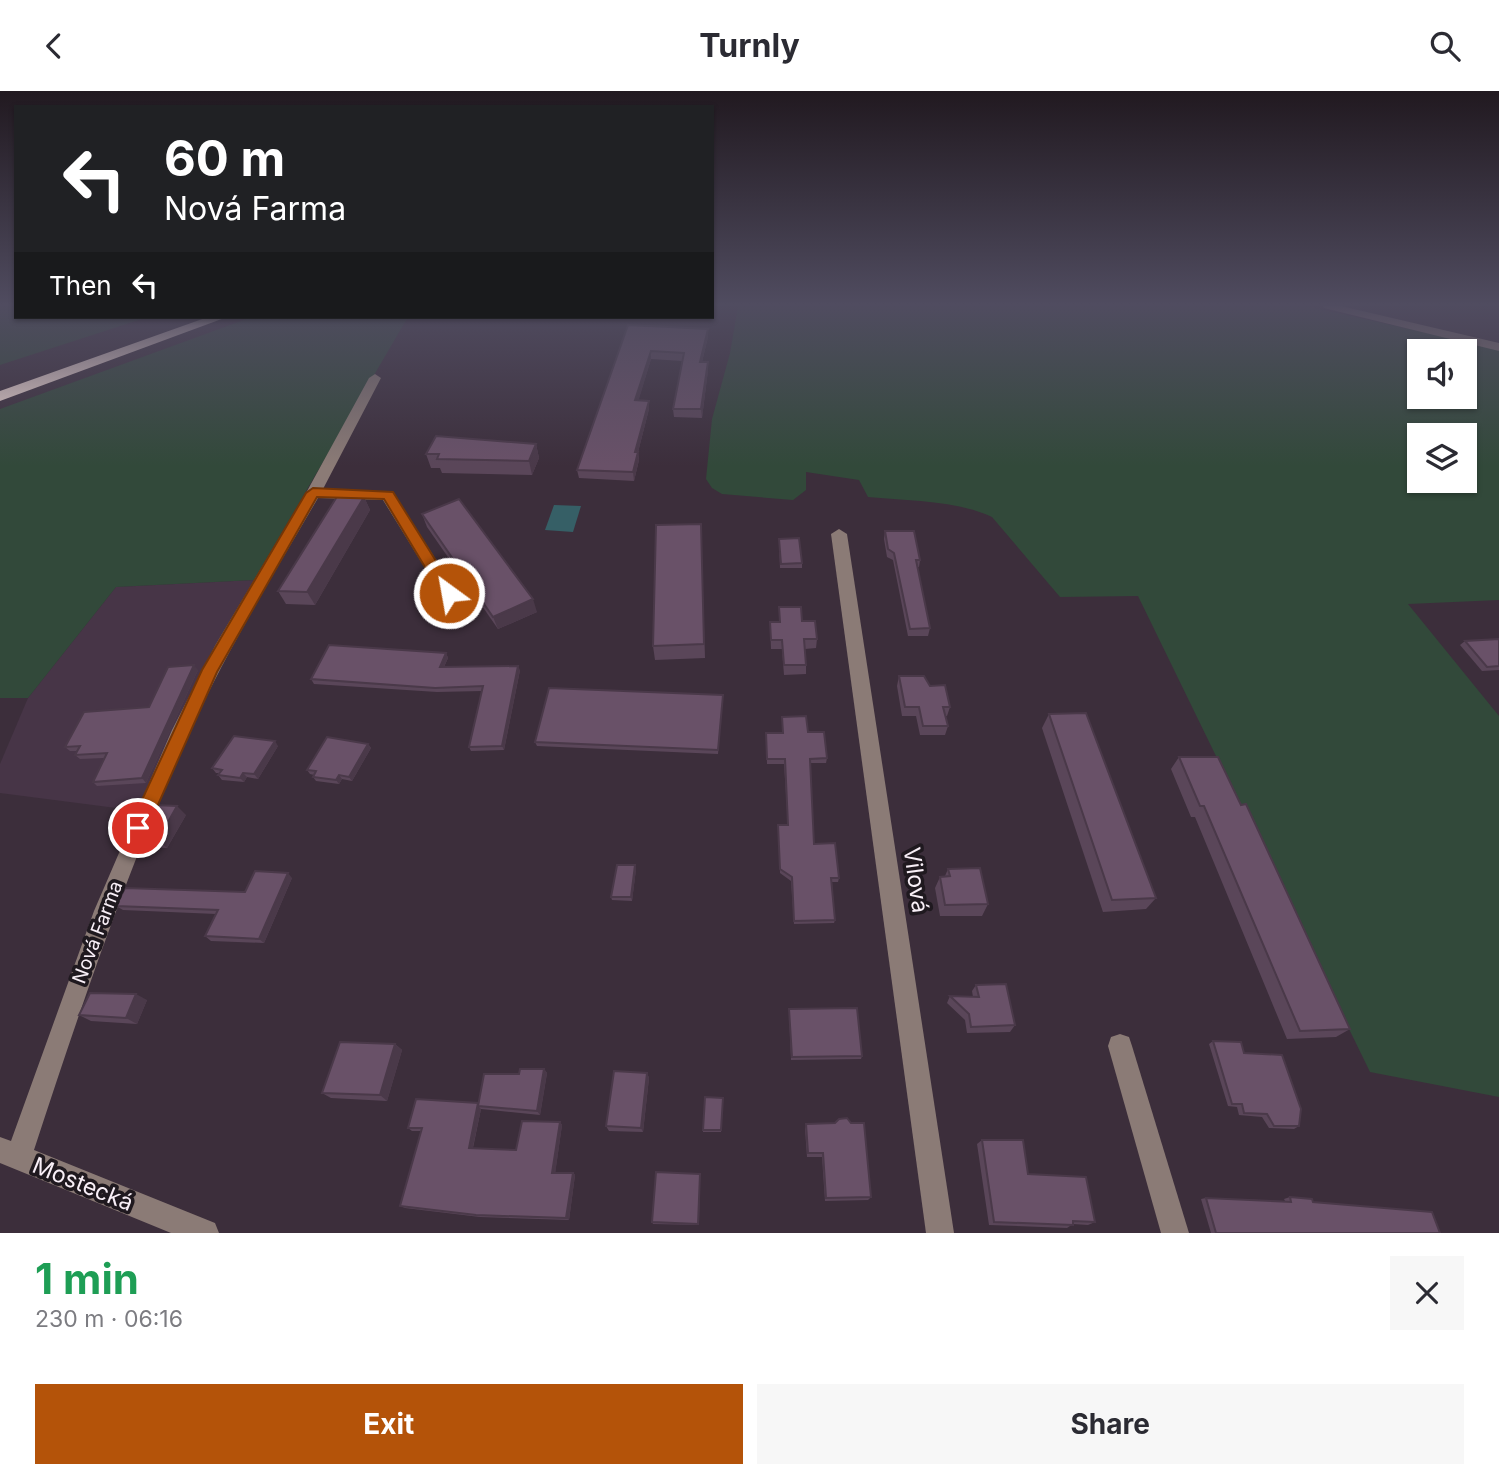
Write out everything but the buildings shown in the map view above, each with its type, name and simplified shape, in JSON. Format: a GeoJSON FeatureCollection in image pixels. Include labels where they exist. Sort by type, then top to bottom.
{"type":"FeatureCollection","features":[{"type":"Feature","properties":{"kind":"highway"},"geometry":{"type":"LineString","coordinates":[[0,382],[65,359]]}},
{"type":"Feature","properties":{"kind":"highway"},"geometry":{"type":"LineString","coordinates":[[0,395],[101,359]]}},
{"type":"Feature","properties":{"kind":"street","name":"Nová Farma"},"geometry":{"type":"LineString","coordinates":[[9,1154],[148,804],[210,670],[313,493],[375,378]]}},
{"type":"Feature","properties":{"kind":"street"},"geometry":{"type":"LineString","coordinates":[[313,493],[388,495],[449,593]]}},
{"type":"Feature","properties":{"kind":"street","name":"Vilová"},"geometry":{"type":"LineString","coordinates":[[839,534],[940,1233]]}},
{"type":"Feature","properties":{"kind":"street"},"geometry":{"type":"LineString","coordinates":[[1120,1046],[1175,1233]]}},
{"type":"Feature","properties":{"kind":"street","name":"Mostecká"},"geometry":{"type":"LineString","coordinates":[[9,1154],[205,1233]]}},
{"type":"Feature","properties":{"kind":"shaded area"},"geometry":{"type":"Polygon","coordinates":[[[254,580],[139,806],[124,809],[0,793],[0,764],[28,698],[116,587],[254,580]]]}},
{"type":"Feature","properties":{"kind":"green space"},"geometry":{"type":"Polygon","coordinates":[[[0,359],[18,359],[0,365],[0,359]]]}},
{"type":"Feature","properties":{"kind":"green space"},"geometry":{"type":"Polygon","coordinates":[[[136,359],[383,359],[254,580],[116,587],[28,698],[0,698],[0,409],[136,359]]]}},
{"type":"Feature","properties":{"kind":"green space"},"geometry":{"type":"Polygon","coordinates":[[[728,359],[1407,359],[1407,409],[1477,409],[1477,359],[1499,359],[1499,600],[1408,604],[1499,716],[1499,1097],[1370,1072],[1138,596],[1060,597],[992,517],[978,511],[947,504],[868,497],[859,480],[806,472],[806,490],[793,500],[722,494],[712,488],[706,479],[712,419],[728,359]]]}},
{"type":"Feature","properties":{"kind":"water"},"geometry":{"type":"Polygon","coordinates":[[[554,505],[581,506],[573,532],[545,530],[554,505]]]}},
{"type":"Feature","properties":{"kind":"route"},"geometry":{"type":"LineString","coordinates":[[138,828],[210,670],[313,493],[388,495],[449,593]]}}]}
